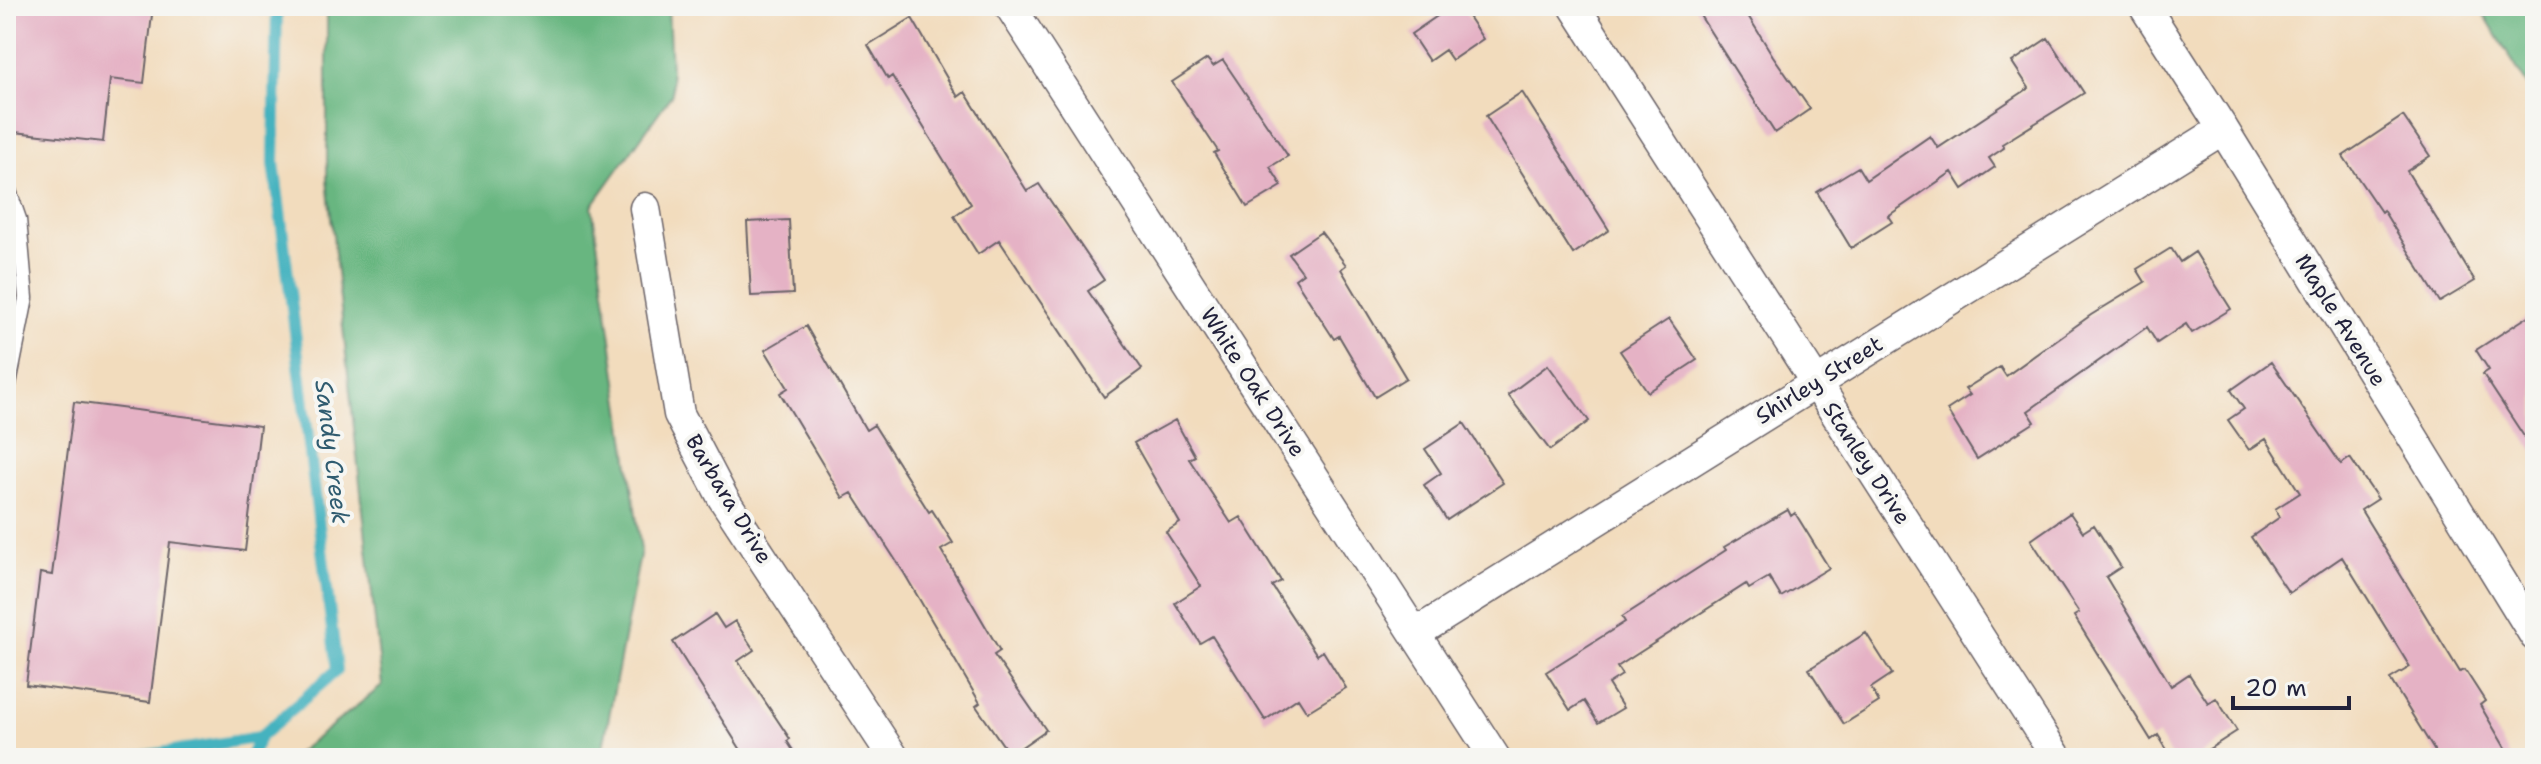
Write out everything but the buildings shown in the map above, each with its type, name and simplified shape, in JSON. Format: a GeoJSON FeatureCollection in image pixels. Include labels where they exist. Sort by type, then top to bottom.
{"type":"FeatureCollection","features":[{"type":"Feature","properties":{"kind":"street","name":"White Oak Drive"},"geometry":{"type":"LineString","coordinates":[[1010,6],[1495,758]]}},
{"type":"Feature","properties":{"kind":"street","name":"Stanley Drive"},"geometry":{"type":"LineString","coordinates":[[1574,6],[2057,758]]}},
{"type":"Feature","properties":{"kind":"street","name":"Maple Avenue"},"geometry":{"type":"LineString","coordinates":[[2144,6],[2535,636]]}},
{"type":"Feature","properties":{"kind":"street","name":"Shirley Street"},"geometry":{"type":"LineString","coordinates":[[1416,633],[2223,129]]}},
{"type":"Feature","properties":{"kind":"street","name":"Barbara Drive"},"geometry":{"type":"LineString","coordinates":[[645,208],[679,414],[723,498],[894,758]]}},
{"type":"Feature","properties":{"kind":"lane"},"geometry":{"type":"LineString","coordinates":[[6,182],[19,219],[26,298],[6,399]]}},
{"type":"Feature","properties":{"kind":"green space"},"geometry":{"type":"Polygon","coordinates":[[[327,6],[668,6],[672,94],[592,206],[641,550],[601,758],[291,758],[382,686],[327,180],[327,6]]]}},
{"type":"Feature","properties":{"kind":"green space"},"geometry":{"type":"Polygon","coordinates":[[[2479,6],[2535,6],[2535,98],[2479,6]]]}},
{"type":"Feature","properties":{"kind":"waterway","name":"Sandy Creek"},"geometry":{"type":"LineString","coordinates":[[131,758],[260,737],[337,670],[274,163],[277,6]]}},
{"type":"Feature","properties":{"kind":"waterway"},"geometry":{"type":"LineString","coordinates":[[250,758],[260,737]]}}]}
